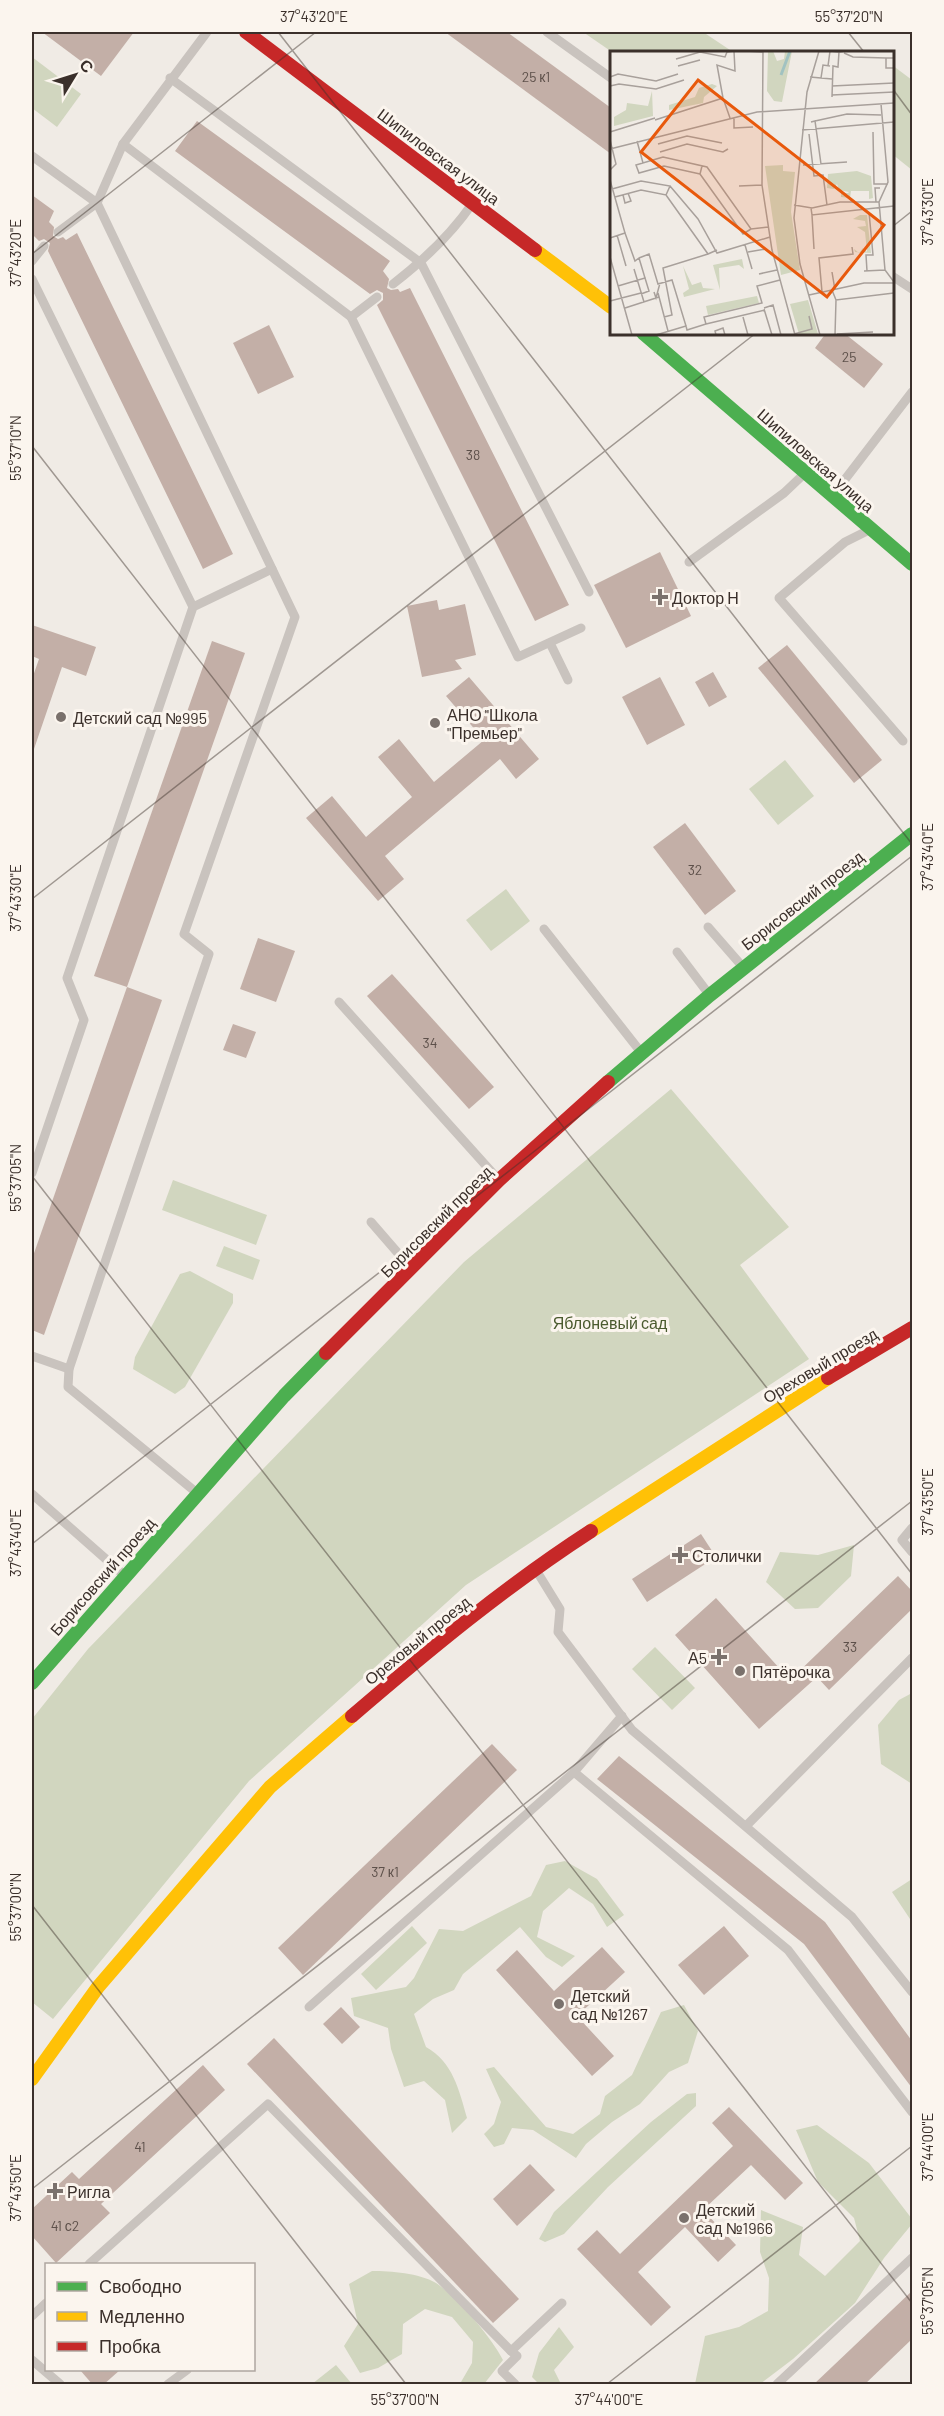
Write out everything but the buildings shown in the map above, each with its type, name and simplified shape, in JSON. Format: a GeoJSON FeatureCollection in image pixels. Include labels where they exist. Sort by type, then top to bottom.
{"type":"FeatureCollection","features":[{"type":"Feature","properties":{"kind":"street","name":"Шипиловская улица"},"geometry":{"type":"LineString","coordinates":[[246,32],[265,40],[610,306]]}},
{"type":"Feature","properties":{"kind":"street","name":"Шипиловская улица"},"geometry":{"type":"LineString","coordinates":[[644,334],[912,564]]}},
{"type":"Feature","properties":{"kind":"street","name":"Борисовский проезд"},"geometry":{"type":"LineString","coordinates":[[32,1683],[124,1575],[284,1396],[500,1180],[641,1053],[710,995],[912,834]]}},
{"type":"Feature","properties":{"kind":"street","name":"Ореховый проезд"},"geometry":{"type":"LineString","coordinates":[[32,2079],[98,1987],[270,1787],[434,1645],[534,1568],[777,1409],[912,1328]]}},
{"type":"Feature","properties":{"kind":"lane"},"geometry":{"type":"LineString","coordinates":[[58,232],[96,203],[123,144],[170,78],[207,32]]}},
{"type":"Feature","properties":{"kind":"lane"},"geometry":{"type":"LineString","coordinates":[[547,32],[610,77]]}},
{"type":"Feature","properties":{"kind":"lane"},"geometry":{"type":"LineString","coordinates":[[170,78],[421,262],[589,592]]}},
{"type":"Feature","properties":{"kind":"lane"},"geometry":{"type":"LineString","coordinates":[[123,144],[351,317],[518,657],[581,628]]}},
{"type":"Feature","properties":{"kind":"lane"},"geometry":{"type":"LineString","coordinates":[[32,156],[96,203],[295,617],[184,934],[209,954],[69,1369],[68,1387],[197,1493]]}},
{"type":"Feature","properties":{"kind":"lane"},"geometry":{"type":"LineString","coordinates":[[393,284],[421,262],[456,228],[473,202]]}},
{"type":"Feature","properties":{"kind":"lane"},"geometry":{"type":"LineString","coordinates":[[32,261],[44,246]]}},
{"type":"Feature","properties":{"kind":"lane"},"geometry":{"type":"LineString","coordinates":[[893,277],[912,289]]}},
{"type":"Feature","properties":{"kind":"lane"},"geometry":{"type":"LineString","coordinates":[[32,279],[194,607],[68,978],[84,1020],[32,1173]]}},
{"type":"Feature","properties":{"kind":"lane"},"geometry":{"type":"LineString","coordinates":[[351,317],[377,297]]}},
{"type":"Feature","properties":{"kind":"lane"},"geometry":{"type":"LineString","coordinates":[[833,495],[912,392]]}},
{"type":"Feature","properties":{"kind":"lane"},"geometry":{"type":"LineString","coordinates":[[689,562],[784,493],[806,472]]}},
{"type":"Feature","properties":{"kind":"lane"},"geometry":{"type":"LineString","coordinates":[[871,529],[845,542],[779,598],[903,741]]}},
{"type":"Feature","properties":{"kind":"lane"},"geometry":{"type":"LineString","coordinates":[[194,607],[272,569]]}},
{"type":"Feature","properties":{"kind":"lane"},"geometry":{"type":"LineString","coordinates":[[550,643],[568,680]]}},
{"type":"Feature","properties":{"kind":"lane"},"geometry":{"type":"LineString","coordinates":[[708,927],[743,968]]}},
{"type":"Feature","properties":{"kind":"lane"},"geometry":{"type":"LineString","coordinates":[[544,929],[641,1053]]}},
{"type":"Feature","properties":{"kind":"lane"},"geometry":{"type":"LineString","coordinates":[[677,952],[710,995]]}},
{"type":"Feature","properties":{"kind":"lane"},"geometry":{"type":"LineString","coordinates":[[339,1002],[500,1180]]}},
{"type":"Feature","properties":{"kind":"lane"},"geometry":{"type":"LineString","coordinates":[[371,1222],[411,1269]]}},
{"type":"Feature","properties":{"kind":"lane"},"geometry":{"type":"LineString","coordinates":[[32,1356],[69,1369]]}},
{"type":"Feature","properties":{"kind":"lane"},"geometry":{"type":"LineString","coordinates":[[32,1494],[124,1575]]}},
{"type":"Feature","properties":{"kind":"lane"},"geometry":{"type":"LineString","coordinates":[[912,1528],[902,1540],[912,1552]]}},
{"type":"Feature","properties":{"kind":"lane"},"geometry":{"type":"LineString","coordinates":[[534,1568],[560,1609],[558,1632],[632,1730],[852,1917],[912,1992]]}},
{"type":"Feature","properties":{"kind":"lane"},"geometry":{"type":"LineString","coordinates":[[746,1826],[912,1658]]}},
{"type":"Feature","properties":{"kind":"lane"},"geometry":{"type":"LineString","coordinates":[[309,2007],[574,1772],[622,1716]]}},
{"type":"Feature","properties":{"kind":"lane"},"geometry":{"type":"LineString","coordinates":[[574,1772],[788,1950],[912,2112]]}},
{"type":"Feature","properties":{"kind":"lane"},"geometry":{"type":"LineString","coordinates":[[91,2263],[268,2104],[517,2356],[502,2371],[515,2385]]}},
{"type":"Feature","properties":{"kind":"lane"},"geometry":{"type":"LineString","coordinates":[[777,2385],[912,2258]]}},
{"type":"Feature","properties":{"kind":"lane"},"geometry":{"type":"LineString","coordinates":[[511,2351],[562,2303]]}},
{"type":"Feature","properties":{"kind":"lane"},"geometry":{"type":"LineString","coordinates":[[32,2316],[45,2304]]}},
{"type":"Feature","properties":{"kind":"lane"},"geometry":{"type":"LineString","coordinates":[[32,2360],[60,2385]]}},
{"type":"Feature","properties":{"kind":"lane"},"geometry":{"type":"LineString","coordinates":[[168,2385],[186,2371]]}},
{"type":"Feature","properties":{"kind":"green space"},"geometry":{"type":"Polygon","coordinates":[[[583,32],[703,32],[732,51],[611,51],[583,32]]]}},
{"type":"Feature","properties":{"kind":"green space"},"geometry":{"type":"Polygon","coordinates":[[[32,57],[81,94],[57,127],[32,108],[32,57]]]}},
{"type":"Feature","properties":{"kind":"green space"},"geometry":{"type":"Polygon","coordinates":[[[893,66],[912,80],[912,170],[893,155],[893,66]]]}},
{"type":"Feature","properties":{"kind":"green space"},"geometry":{"type":"Polygon","coordinates":[[[785,760],[814,796],[778,825],[749,789],[785,760]]]}},
{"type":"Feature","properties":{"kind":"green space"},"geometry":{"type":"Polygon","coordinates":[[[506,889],[530,921],[491,951],[466,920],[506,889]]]}},
{"type":"Feature","properties":{"kind":"green space","name":"Яблоневый сад"},"geometry":{"type":"Polygon","coordinates":[[[671,1089],[789,1227],[740,1265],[809,1359],[466,1585],[249,1781],[53,2019],[32,2002],[32,1719],[88,1649],[464,1262],[671,1089]]]}},
{"type":"Feature","properties":{"kind":"green space"},"geometry":{"type":"Polygon","coordinates":[[[173,1180],[267,1215],[256,1245],[162,1210],[173,1180]]]}},
{"type":"Feature","properties":{"kind":"green space"},"geometry":{"type":"Polygon","coordinates":[[[224,1246],[260,1260],[253,1280],[216,1266],[224,1246]]]}},
{"type":"Feature","properties":{"kind":"green space"},"geometry":{"type":"Polygon","coordinates":[[[190,1271],[233,1294],[233,1303],[185,1387],[175,1394],[133,1369],[135,1357],[180,1274],[190,1271]]]}},
{"type":"Feature","properties":{"kind":"green space"},"geometry":{"type":"Polygon","coordinates":[[[854,1545],[851,1576],[818,1608],[795,1609],[766,1582],[780,1552],[818,1555],[854,1545]]]}},
{"type":"Feature","properties":{"kind":"green space"},"geometry":{"type":"Polygon","coordinates":[[[655,1647],[695,1688],[672,1710],[632,1669],[655,1647]]]}},
{"type":"Feature","properties":{"kind":"green space"},"geometry":{"type":"Polygon","coordinates":[[[912,1693],[912,1784],[881,1764],[878,1725],[899,1700],[912,1693]]]}},
{"type":"Feature","properties":{"kind":"green space"},"geometry":{"type":"Polygon","coordinates":[[[565,1861],[597,1879],[624,1915],[607,1927],[593,1904],[569,1888],[543,1911],[537,1937],[575,1956],[562,1967],[546,1957],[520,1927],[463,1974],[454,1990],[433,1999],[414,2014],[426,2047],[443,2060],[454,2078],[461,2097],[467,2118],[452,2133],[445,2100],[424,2081],[404,2087],[391,2049],[388,2028],[354,2016],[351,1998],[406,1987],[414,1978],[439,1929],[463,1931],[531,1896],[546,1865],[565,1861]]]}},
{"type":"Feature","properties":{"kind":"green space"},"geometry":{"type":"Polygon","coordinates":[[[912,1879],[912,1922],[892,1892],[912,1879]]]}},
{"type":"Feature","properties":{"kind":"green space"},"geometry":{"type":"Polygon","coordinates":[[[412,1926],[427,1943],[376,1990],[361,1974],[412,1926]]]}},
{"type":"Feature","properties":{"kind":"green space"},"geometry":{"type":"Polygon","coordinates":[[[684,2005],[698,2031],[688,2063],[669,2072],[640,2104],[612,2122],[586,2144],[576,2158],[533,2130],[512,2128],[504,2144],[494,2147],[484,2134],[494,2124],[501,2102],[486,2069],[494,2067],[546,2127],[573,2134],[600,2114],[605,2096],[632,2075],[661,2012],[684,2005]]]}},
{"type":"Feature","properties":{"kind":"green space"},"geometry":{"type":"Polygon","coordinates":[[[696,2093],[696,2106],[608,2187],[564,2234],[545,2242],[539,2239],[554,2212],[598,2171],[651,2122],[687,2094],[696,2093]]]}},
{"type":"Feature","properties":{"kind":"green space"},"geometry":{"type":"Polygon","coordinates":[[[817,2125],[869,2163],[912,2219],[912,2224],[884,2258],[855,2303],[793,2359],[760,2384],[695,2384],[705,2336],[739,2327],[768,2311],[769,2278],[760,2252],[761,2210],[803,2227],[799,2255],[825,2276],[860,2241],[854,2218],[818,2182],[796,2130],[817,2125]]]}},
{"type":"Feature","properties":{"kind":"green space"},"geometry":{"type":"Polygon","coordinates":[[[372,2271],[396,2272],[422,2277],[436,2283],[464,2308],[483,2330],[503,2360],[484,2384],[441,2384],[461,2382],[472,2363],[473,2342],[452,2317],[425,2309],[403,2324],[402,2354],[378,2368],[360,2373],[344,2346],[358,2324],[349,2284],[372,2271]]]}},
{"type":"Feature","properties":{"kind":"green space"},"geometry":{"type":"Polygon","coordinates":[[[559,2327],[574,2347],[554,2370],[561,2384],[539,2384],[532,2377],[539,2353],[559,2327]]]}},
{"type":"Feature","properties":{"kind":"green space"},"geometry":{"type":"Polygon","coordinates":[[[336,2365],[352,2384],[312,2384],[336,2365]]]}},
{"type":"Feature","properties":{"kind":"traffic: fast"},"geometry":{"type":"LineString","coordinates":[[644,334],[912,564]]}},
{"type":"Feature","properties":{"kind":"traffic: fast"},"geometry":{"type":"LineString","coordinates":[[608,1082],[710,995],[912,834]]}},
{"type":"Feature","properties":{"kind":"traffic: fast"},"geometry":{"type":"LineString","coordinates":[[32,1683],[284,1396],[326,1353]]}},
{"type":"Feature","properties":{"kind":"traffic: slow"},"geometry":{"type":"LineString","coordinates":[[535,250],[610,306]]}},
{"type":"Feature","properties":{"kind":"traffic: slow"},"geometry":{"type":"LineString","coordinates":[[591,1531],[828,1378]]}},
{"type":"Feature","properties":{"kind":"traffic: slow"},"geometry":{"type":"LineString","coordinates":[[32,2079],[98,1987],[270,1787],[352,1716]]}},
{"type":"Feature","properties":{"kind":"traffic: jam"},"geometry":{"type":"LineString","coordinates":[[246,32],[535,250]]}},
{"type":"Feature","properties":{"kind":"traffic: jam"},"geometry":{"type":"LineString","coordinates":[[326,1353],[499,1180],[608,1082]]}},
{"type":"Feature","properties":{"kind":"traffic: jam"},"geometry":{"type":"LineString","coordinates":[[828,1378],[912,1328]]}},
{"type":"Feature","properties":{"kind":"traffic: jam"},"geometry":{"type":"LineString","coordinates":[[352,1716],[469,1619],[591,1531]]}},
{"type":"Feature","properties":{"kind":"place","name":"Доктор Н"},"geometry":{"type":"Point","coordinates":[660,597]}},
{"type":"Feature","properties":{"kind":"place","name":"Детский сад №995"},"geometry":{"type":"Point","coordinates":[61,717]}},
{"type":"Feature","properties":{"kind":"place","name":"АНО \"Школа \"Премьер\""},"geometry":{"type":"Point","coordinates":[435,723]}},
{"type":"Feature","properties":{"kind":"place","name":"Столички"},"geometry":{"type":"Point","coordinates":[680,1555]}},
{"type":"Feature","properties":{"kind":"place","name":"А5"},"geometry":{"type":"Point","coordinates":[719,1657]}},
{"type":"Feature","properties":{"kind":"place","name":"Пятёрочка"},"geometry":{"type":"Point","coordinates":[740,1671]}},
{"type":"Feature","properties":{"kind":"place","name":"Детский сад №1267"},"geometry":{"type":"Point","coordinates":[559,2004]}},
{"type":"Feature","properties":{"kind":"place","name":"Ригла"},"geometry":{"type":"Point","coordinates":[55,2191]}},
{"type":"Feature","properties":{"kind":"place","name":"Детский сад №1966"},"geometry":{"type":"Point","coordinates":[684,2218]}}]}
